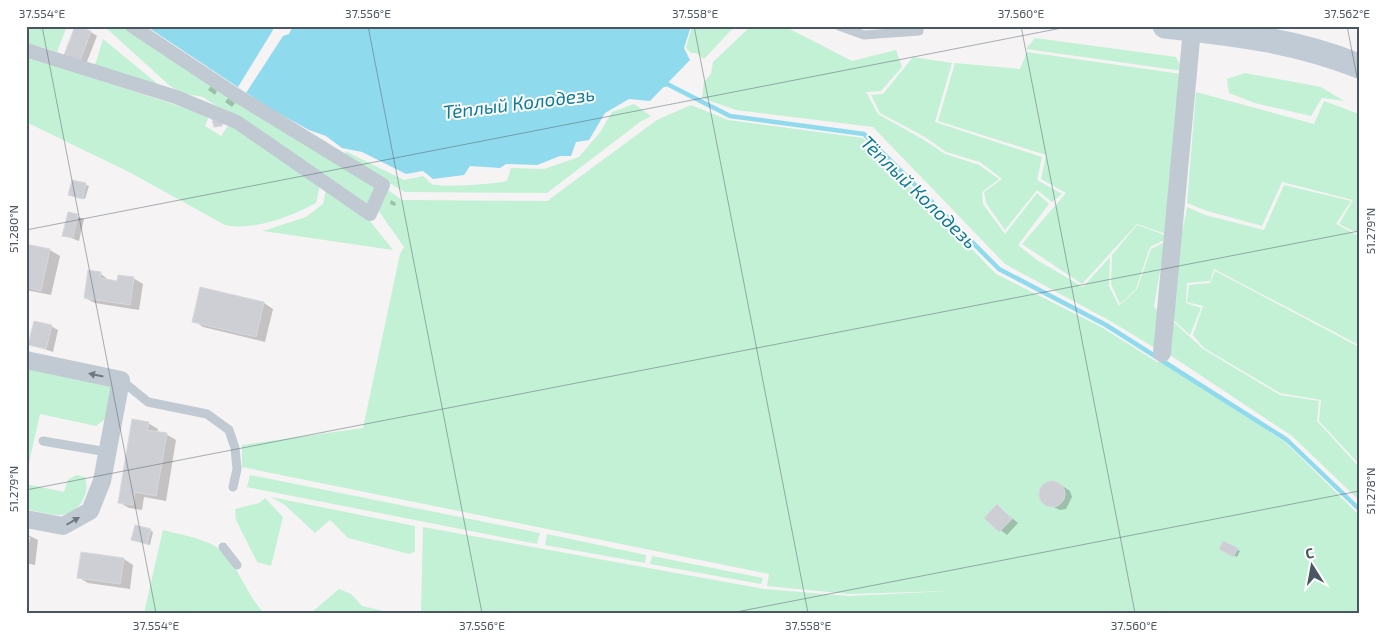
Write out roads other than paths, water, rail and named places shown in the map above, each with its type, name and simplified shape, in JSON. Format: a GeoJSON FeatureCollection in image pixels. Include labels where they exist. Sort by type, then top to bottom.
{"type":"FeatureCollection","features":[{"type":"Feature","properties":{"kind":"main road"},"geometry":{"type":"LineString","coordinates":[[1165,26],[1246,35],[1313,49],[1359,66]]}},
{"type":"Feature","properties":{"kind":"street"},"geometry":{"type":"LineString","coordinates":[[26,50],[176,97],[237,122],[370,214],[384,185],[236,95],[132,26]]}},
{"type":"Feature","properties":{"kind":"street"},"geometry":{"type":"LineString","coordinates":[[1162,353],[1192,29]]}},
{"type":"Feature","properties":{"kind":"street"},"geometry":{"type":"LineString","coordinates":[[26,360],[121,380],[102,481],[90,511],[63,526],[26,519]]}},
{"type":"Feature","properties":{"kind":"lane"},"geometry":{"type":"LineString","coordinates":[[839,26],[864,35],[919,31],[920,26]]}},
{"type":"Feature","properties":{"kind":"lane"},"geometry":{"type":"LineString","coordinates":[[121,380],[148,402],[207,414],[229,430],[235,448],[237,470],[233,487]]}},
{"type":"Feature","properties":{"kind":"lane"},"geometry":{"type":"LineString","coordinates":[[43,441],[107,452]]}},
{"type":"Feature","properties":{"kind":"lane"},"geometry":{"type":"LineString","coordinates":[[223,547],[237,565]]}},
{"type":"Feature","properties":{"kind":"water"},"geometry":{"type":"Polygon","coordinates":[[[146,26],[691,26],[684,48],[690,60],[650,101],[629,99],[605,113],[589,140],[576,142],[571,156],[560,156],[537,165],[506,164],[500,168],[470,166],[464,175],[433,179],[423,171],[406,174],[362,152],[342,148],[326,136],[309,130],[269,108],[146,26]]]}},
{"type":"Feature","properties":{"kind":"waterway","name":"Тёплый Колодезь"},"geometry":{"type":"LineString","coordinates":[[663,85],[667,84],[730,116],[864,134],[999,269],[1106,325],[1287,440],[1359,509]]}}]}
